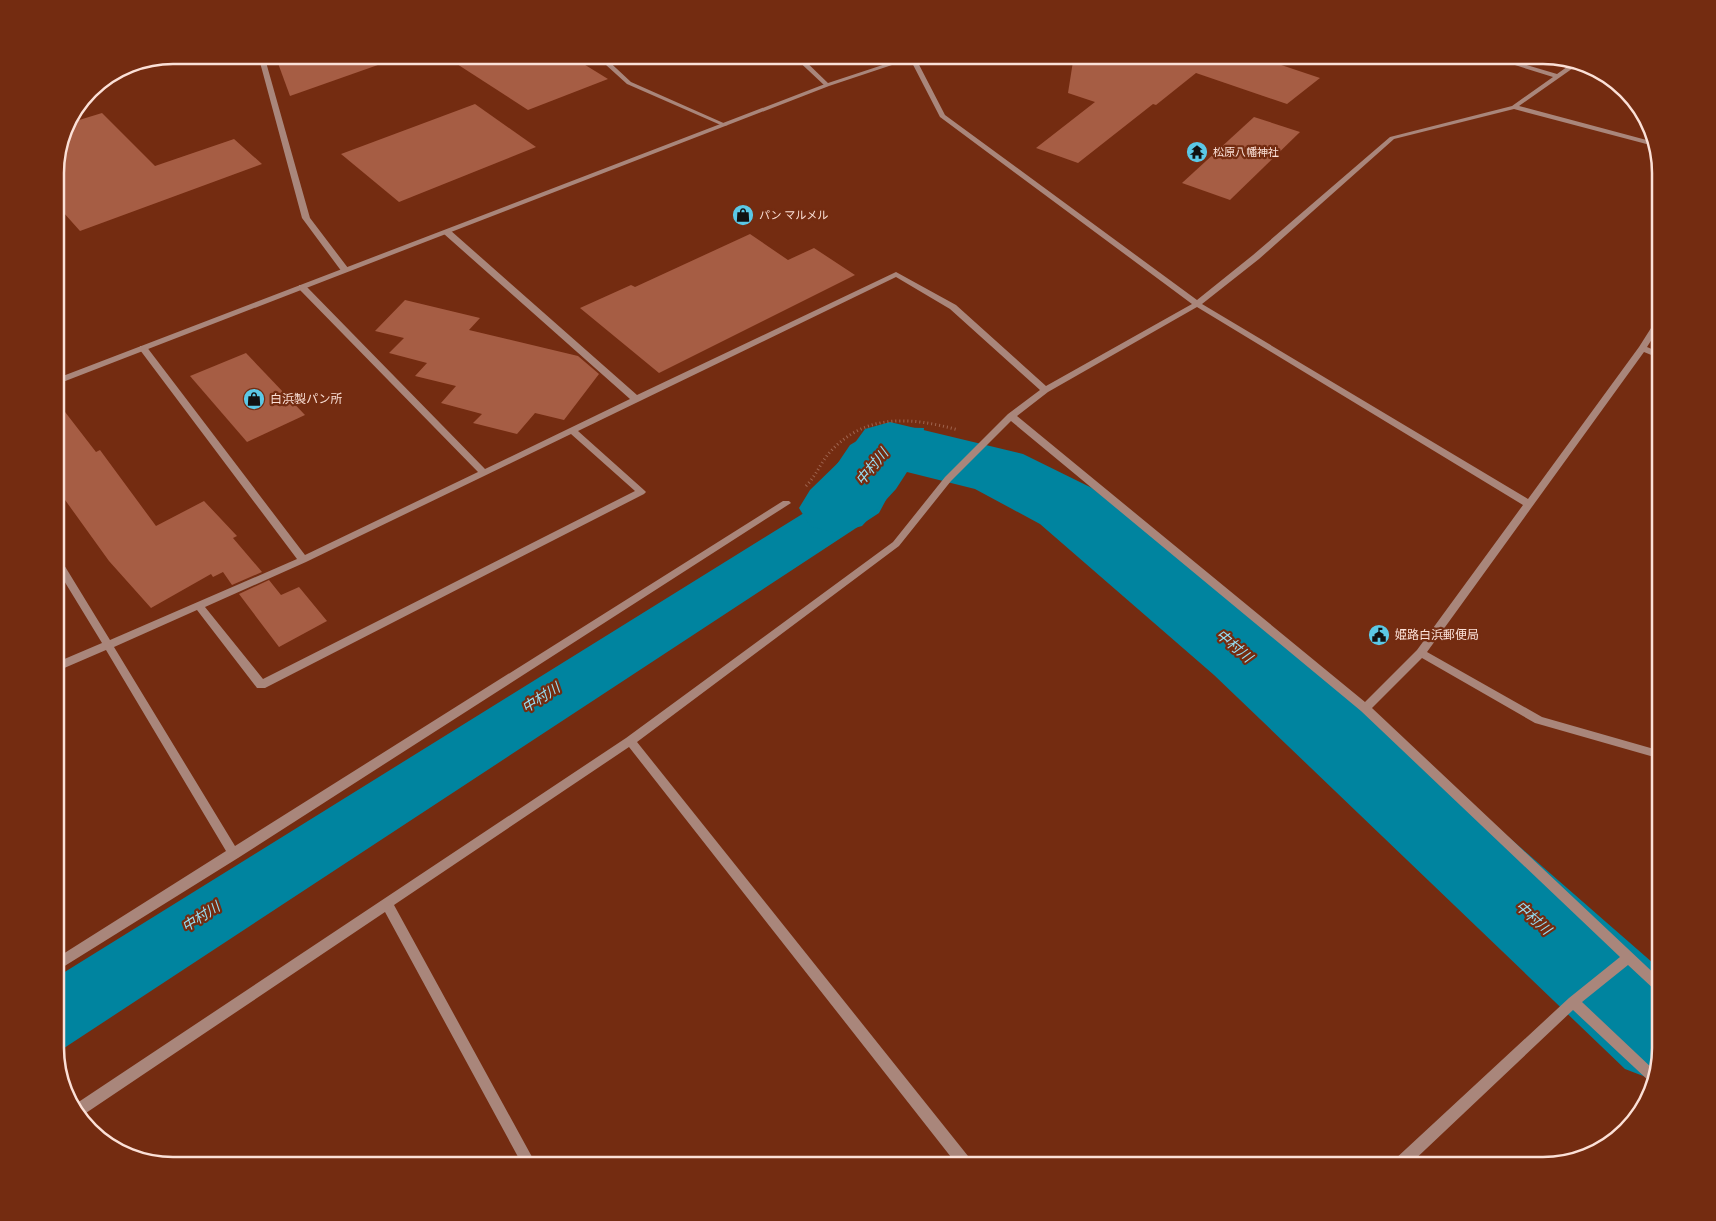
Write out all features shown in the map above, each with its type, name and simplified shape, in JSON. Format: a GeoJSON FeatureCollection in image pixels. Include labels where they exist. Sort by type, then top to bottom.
{"type":"FeatureCollection","features":[{"type":"Feature","properties":{"kind":"street"},"geometry":{"type":"LineString","coordinates":[[263,64],[306,218],[345,270]]}},
{"type":"Feature","properties":{"kind":"street"},"geometry":{"type":"LineString","coordinates":[[608,64],[629,83],[725,125]]}},
{"type":"Feature","properties":{"kind":"street"},"geometry":{"type":"LineString","coordinates":[[805,64],[827,85]]}},
{"type":"Feature","properties":{"kind":"street"},"geometry":{"type":"LineString","coordinates":[[64,379],[827,85],[890,64]]}},
{"type":"Feature","properties":{"kind":"street"},"geometry":{"type":"LineString","coordinates":[[918,64],[942,116],[1197,304],[1529,504]]}},
{"type":"Feature","properties":{"kind":"street"},"geometry":{"type":"LineString","coordinates":[[1516,64],[1556,76]]}},
{"type":"Feature","properties":{"kind":"street"},"geometry":{"type":"LineString","coordinates":[[81,1108],[630,741],[896,544],[948,479],[1011,416],[1045,390],[1197,304],[1256,257],[1392,138],[1514,107],[1571,67]]}},
{"type":"Feature","properties":{"kind":"street"},"geometry":{"type":"LineString","coordinates":[[1514,107],[1648,142]]}},
{"type":"Feature","properties":{"kind":"street"},"geometry":{"type":"LineString","coordinates":[[447,232],[637,400]]}},
{"type":"Feature","properties":{"kind":"street"},"geometry":{"type":"LineString","coordinates":[[64,664],[303,560],[896,274],[953,307],[1045,390]]}},
{"type":"Feature","properties":{"kind":"street"},"geometry":{"type":"LineString","coordinates":[[302,287],[484,473]]}},
{"type":"Feature","properties":{"kind":"street"},"geometry":{"type":"LineString","coordinates":[[1365,708],[1421,653],[1652,333]]}},
{"type":"Feature","properties":{"kind":"street"},"geometry":{"type":"LineString","coordinates":[[143,348],[303,560]]}},
{"type":"Feature","properties":{"kind":"street"},"geometry":{"type":"LineString","coordinates":[[1642,348],[1652,352]]}},
{"type":"Feature","properties":{"kind":"street"},"geometry":{"type":"LineString","coordinates":[[1011,416],[1365,708],[1652,980]]}},
{"type":"Feature","properties":{"kind":"street"},"geometry":{"type":"LineString","coordinates":[[199,606],[261,685],[640,492],[573,431]]}},
{"type":"Feature","properties":{"kind":"street"},"geometry":{"type":"LineString","coordinates":[[64,960],[786,503]]}},
{"type":"Feature","properties":{"kind":"street"},"geometry":{"type":"LineString","coordinates":[[64,572],[234,854]]}},
{"type":"Feature","properties":{"kind":"street"},"geometry":{"type":"LineString","coordinates":[[1421,653],[1539,720],[1652,752]]}},
{"type":"Feature","properties":{"kind":"street"},"geometry":{"type":"LineString","coordinates":[[630,741],[960,1157]]}},
{"type":"Feature","properties":{"kind":"street"},"geometry":{"type":"LineString","coordinates":[[387,904],[525,1157]]}},
{"type":"Feature","properties":{"kind":"street"},"geometry":{"type":"LineString","coordinates":[[1408,1157],[1573,1002],[1628,958]]}},
{"type":"Feature","properties":{"kind":"street"},"geometry":{"type":"LineString","coordinates":[[1573,1002],[1649,1074]]}},
{"type":"Feature","properties":{"kind":"path"},"geometry":{"type":"LineString","coordinates":[[786,503],[810,482],[832,449],[858,428],[895,419],[937,424],[987,440]]}},
{"type":"Feature","properties":{"kind":"water"},"geometry":{"type":"Polygon","coordinates":[[[880,427],[924,428],[923,442],[909,457],[879,513],[64,1048],[64,972],[804,513],[850,445],[880,427]]]}},
{"type":"Feature","properties":{"kind":"building"},"geometry":{"type":"Polygon","coordinates":[[[278,64],[381,64],[290,96],[278,64]]]}},
{"type":"Feature","properties":{"kind":"building"},"geometry":{"type":"Polygon","coordinates":[[[457,64],[584,64],[608,79],[528,110],[457,64]]]}},
{"type":"Feature","properties":{"kind":"building"},"geometry":{"type":"Polygon","coordinates":[[[1073,64],[1278,64],[1320,78],[1287,104],[1196,73],[1078,163],[1036,148],[1095,102],[1068,93],[1073,64]]]}},
{"type":"Feature","properties":{"kind":"building"},"geometry":{"type":"Polygon","coordinates":[[[475,104],[536,147],[399,202],[341,154],[475,104]]]}},
{"type":"Feature","properties":{"kind":"building"},"geometry":{"type":"Polygon","coordinates":[[[102,113],[155,166],[234,139],[262,164],[80,231],[64,213],[64,166],[67,145],[77,121],[102,113]]]}},
{"type":"Feature","properties":{"kind":"building"},"geometry":{"type":"Polygon","coordinates":[[[1254,117],[1300,132],[1230,200],[1182,183],[1254,117]]]}},
{"type":"Feature","properties":{"kind":"building"},"geometry":{"type":"Polygon","coordinates":[[[750,234],[788,260],[814,248],[855,275],[659,373],[580,308],[631,285],[635,287],[750,234]]]}},
{"type":"Feature","properties":{"kind":"building"},"geometry":{"type":"Polygon","coordinates":[[[405,300],[480,318],[469,330],[578,356],[599,374],[564,420],[535,413],[517,434],[473,423],[482,414],[441,403],[456,386],[415,376],[427,363],[389,353],[404,338],[375,331],[405,300]]]}},
{"type":"Feature","properties":{"kind":"building"},"geometry":{"type":"Polygon","coordinates":[[[246,353],[305,415],[247,442],[190,376],[246,353]]]}},
{"type":"Feature","properties":{"kind":"building"},"geometry":{"type":"Polygon","coordinates":[[[64,411],[96,452],[100,450],[156,526],[204,501],[237,536],[233,538],[262,572],[232,585],[223,572],[213,577],[211,574],[151,608],[109,561],[64,498],[64,411]]]}},
{"type":"Feature","properties":{"kind":"building"},"geometry":{"type":"Polygon","coordinates":[[[269,580],[281,595],[299,587],[327,621],[279,647],[239,594],[269,580]]]}},
{"type":"Feature","properties":{"kind":"waterway","name":"中村川"},"geometry":{"type":"LineString","coordinates":[[836,508],[871,472],[890,445],[998,471],[1066,506],[1243,653],[1652,1027]]}},
{"type":"Feature","properties":{"kind":"place","name":"松原八幡神社"},"geometry":{"type":"Point","coordinates":[1197,152]}},
{"type":"Feature","properties":{"kind":"place","name":"パン マルメル"},"geometry":{"type":"Point","coordinates":[743,215]}},
{"type":"Feature","properties":{"kind":"place","name":"白浜製パン所"},"geometry":{"type":"Point","coordinates":[254,399]}},
{"type":"Feature","properties":{"kind":"place","name":"姫路白浜郵便局"},"geometry":{"type":"Point","coordinates":[1379,635]}}]}
